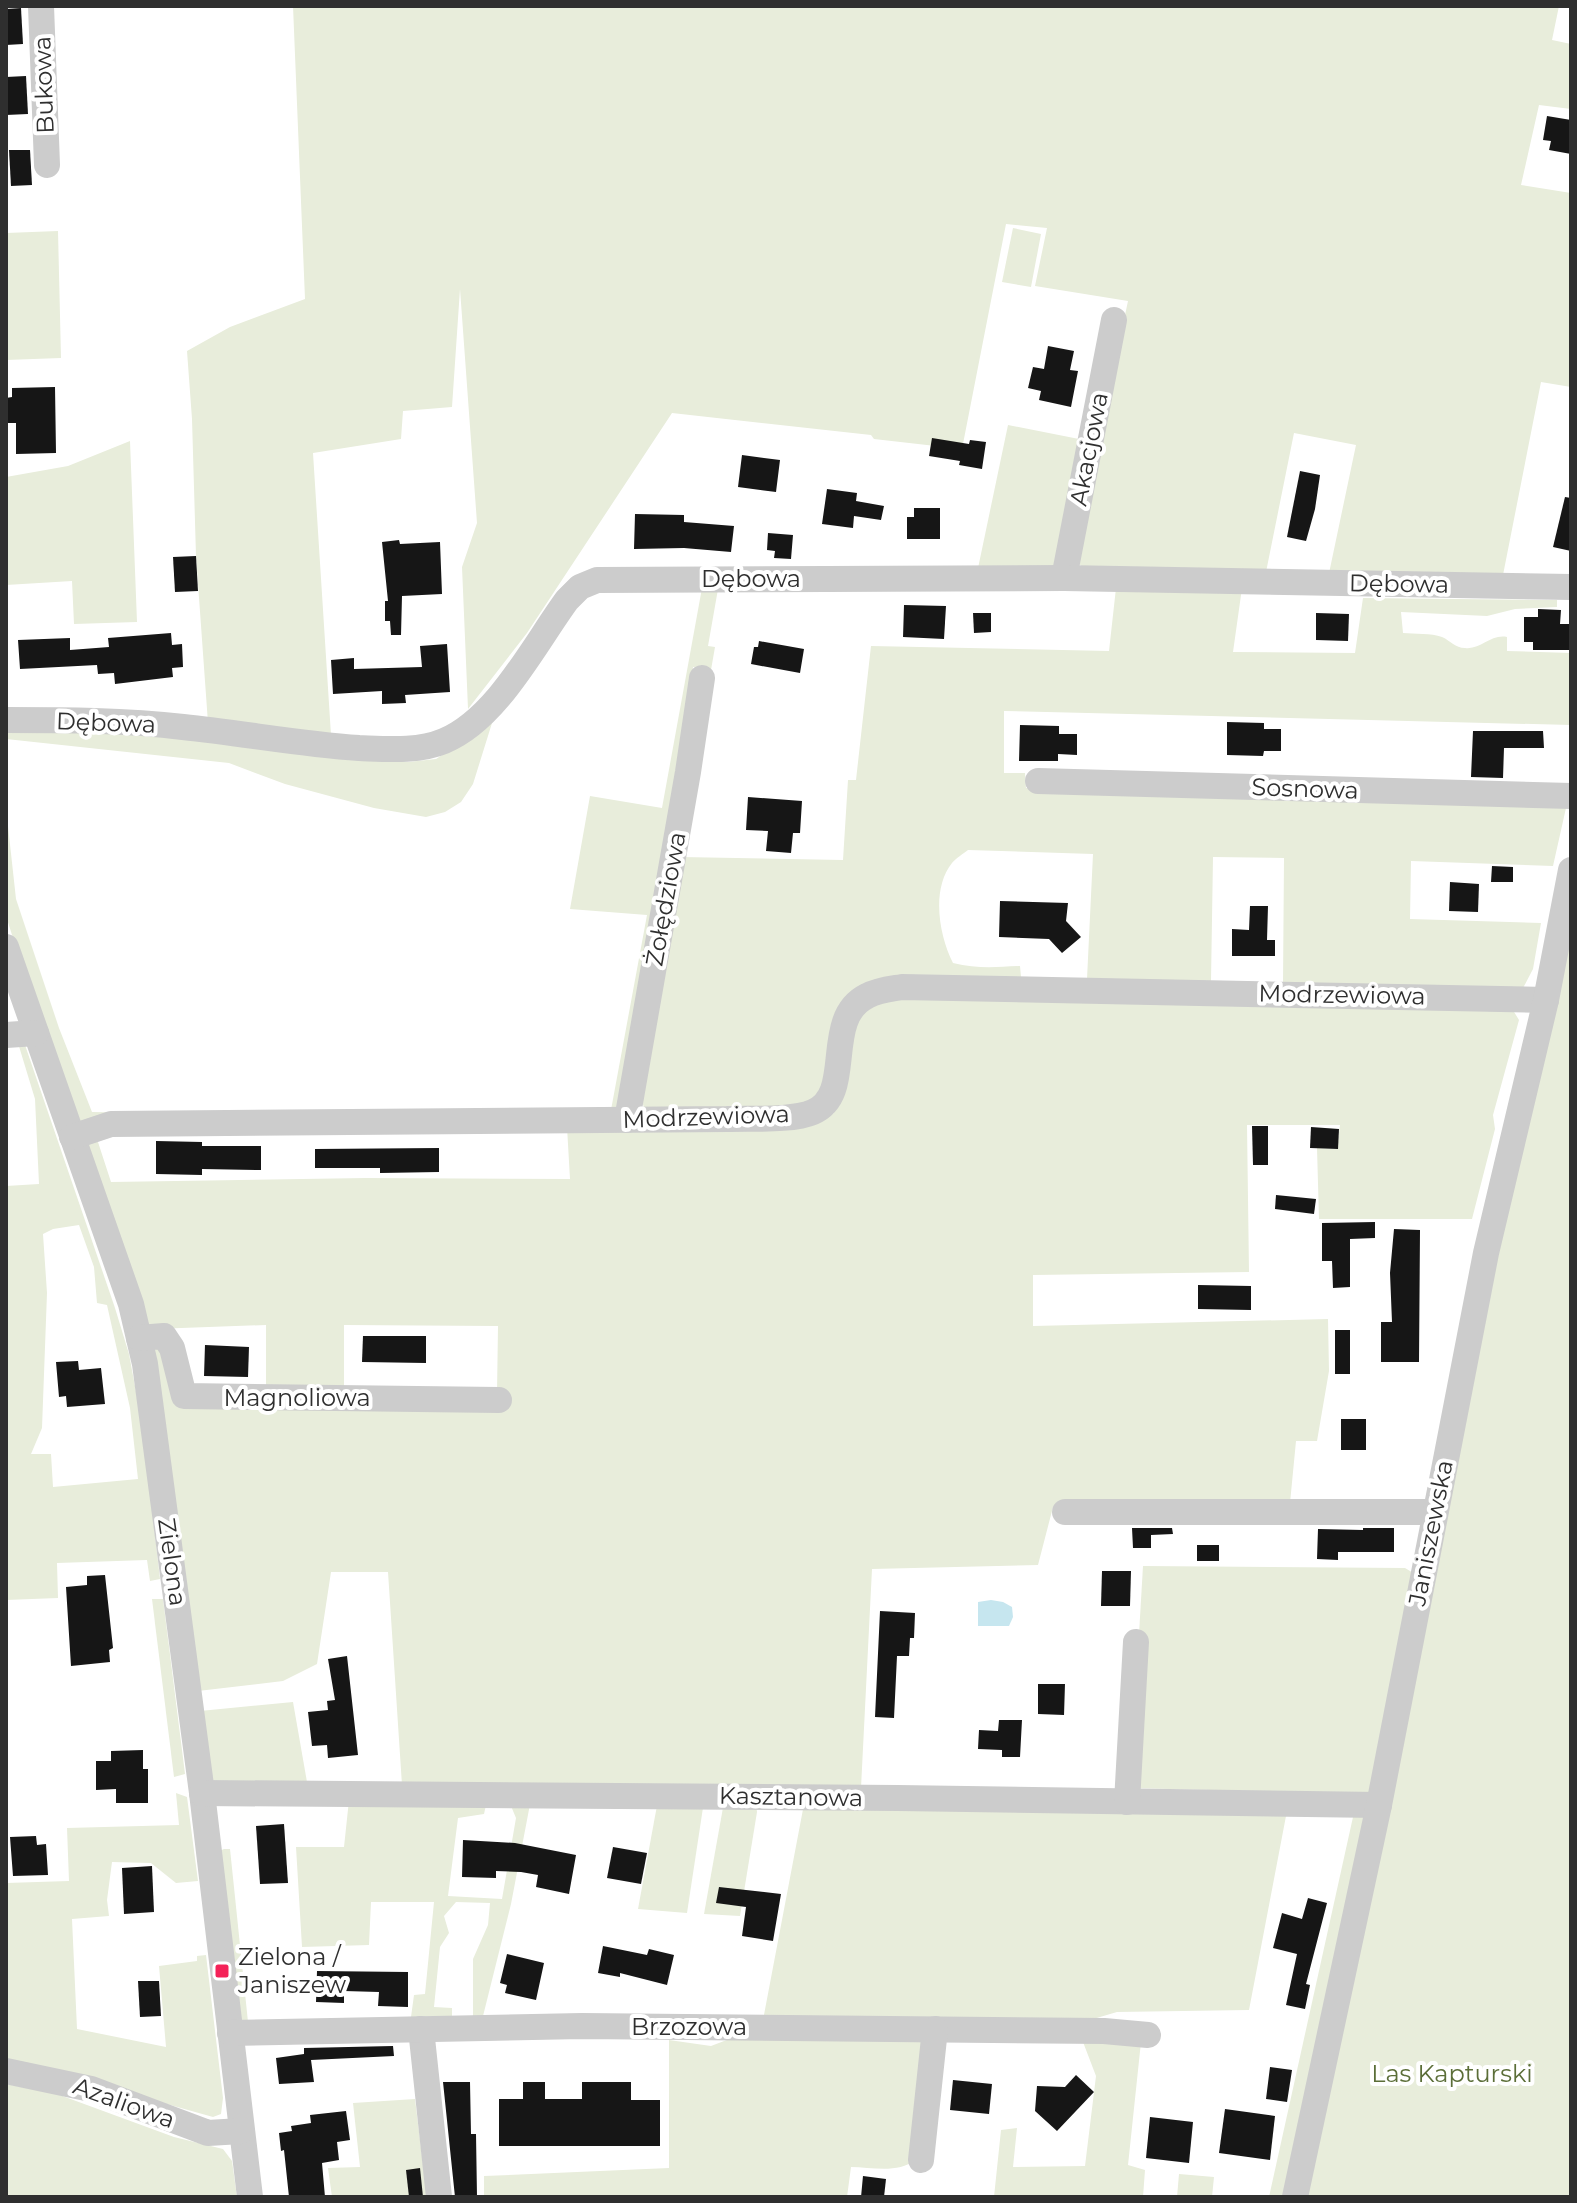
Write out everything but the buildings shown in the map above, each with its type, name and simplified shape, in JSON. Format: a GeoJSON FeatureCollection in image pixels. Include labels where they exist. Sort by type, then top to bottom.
{"type":"FeatureCollection","features":[{"type":"Feature","properties":{"kind":"street","name":"Bukowa"},"geometry":{"type":"LineString","coordinates":[[41,6],[47,165]]}},
{"type":"Feature","properties":{"kind":"street","name":"Akacjowa"},"geometry":{"type":"LineString","coordinates":[[1064,578],[1114,320]]}},
{"type":"Feature","properties":{"kind":"street","name":"Dębowa"},"geometry":{"type":"LineString","coordinates":[[6,720],[180,726],[309,744],[407,749],[444,741],[475,721],[502,692],[567,600],[580,587],[597,580],[1064,578],[1571,587]]}},
{"type":"Feature","properties":{"kind":"street","name":"Żołędziowa"},"geometry":{"type":"LineString","coordinates":[[627,1120],[702,678]]}},
{"type":"Feature","properties":{"kind":"street","name":"Sosnowa"},"geometry":{"type":"LineString","coordinates":[[1038,781],[1571,796]]}},
{"type":"Feature","properties":{"kind":"street","name":"Janiszewska"},"geometry":{"type":"LineString","coordinates":[[1295,2197],[1379,1805],[1486,1253],[1546,1000],[1571,870]]}},
{"type":"Feature","properties":{"kind":"street","name":"Zielona"},"geometry":{"type":"LineString","coordinates":[[6,947],[131,1304],[139,1338],[154,1425],[202,1793],[250,2197]]}},
{"type":"Feature","properties":{"kind":"street","name":"Modrzewiowa"},"geometry":{"type":"LineString","coordinates":[[72,1137],[111,1124],[727,1119],[811,1113],[825,1105],[832,1093],[845,1018],[853,1005],[877,991],[902,987],[1546,1000]]}},
{"type":"Feature","properties":{"kind":"street"},"geometry":{"type":"LineString","coordinates":[[6,1035],[36,1033]]}},
{"type":"Feature","properties":{"kind":"street","name":"Magnoliowa"},"geometry":{"type":"LineString","coordinates":[[139,1338],[164,1336],[172,1348],[184,1396],[499,1400]]}},
{"type":"Feature","properties":{"kind":"street"},"geometry":{"type":"LineString","coordinates":[[1065,1512],[1435,1512]]}},
{"type":"Feature","properties":{"kind":"street"},"geometry":{"type":"LineString","coordinates":[[1127,1802],[1136,1642]]}},
{"type":"Feature","properties":{"kind":"street","name":"Kasztanowa"},"geometry":{"type":"LineString","coordinates":[[202,1793],[1379,1805]]}},
{"type":"Feature","properties":{"kind":"street","name":"Brzozowa"},"geometry":{"type":"LineString","coordinates":[[230,2033],[582,2026],[1104,2031],[1148,2035]]}},
{"type":"Feature","properties":{"kind":"street"},"geometry":{"type":"LineString","coordinates":[[421,2029],[439,2197]]}},
{"type":"Feature","properties":{"kind":"street"},"geometry":{"type":"LineString","coordinates":[[921,2160],[935,2029]]}},
{"type":"Feature","properties":{"kind":"street","name":"Azaliowa"},"geometry":{"type":"LineString","coordinates":[[6,2071],[91,2089],[208,2133],[241,2131]]}},
{"type":"Feature","properties":{"kind":"green space"},"geometry":{"type":"Polygon","coordinates":[[[293,6],[1559,6],[1552,40],[1571,44],[1571,109],[1539,105],[1521,185],[1571,193],[1571,387],[1541,382],[1503,575],[1328,578],[1356,445],[1294,433],[1265,577],[1086,569],[1073,560],[1128,301],[1035,286],[1047,228],[1006,224],[962,449],[874,439],[871,435],[672,413],[527,633],[468,709],[462,567],[477,523],[460,289],[452,407],[403,411],[401,439],[313,453],[331,735],[208,723],[196,556],[187,351],[230,327],[305,299],[293,6]]]}},
{"type":"Feature","properties":{"kind":"green space"},"geometry":{"type":"Polygon","coordinates":[[[1013,228],[1041,234],[1031,287],[1002,282],[1013,228]]]}},
{"type":"Feature","properties":{"kind":"green space"},"geometry":{"type":"Polygon","coordinates":[[[58,231],[61,358],[6,360],[6,233],[58,231]]]}},
{"type":"Feature","properties":{"kind":"green space"},"geometry":{"type":"Polygon","coordinates":[[[1008,425],[1084,440],[1056,574],[977,573],[1008,425]]]}},
{"type":"Feature","properties":{"kind":"green space"},"geometry":{"type":"Polygon","coordinates":[[[130,441],[137,622],[74,624],[72,581],[6,585],[6,477],[68,466],[130,441]]]}},
{"type":"Feature","properties":{"kind":"green space"},"geometry":{"type":"Polygon","coordinates":[[[702,588],[718,589],[708,646],[715,647],[711,670],[693,667],[689,735],[618,1109],[611,1110],[647,915],[570,909],[590,796],[662,808],[702,588]]]}},
{"type":"Feature","properties":{"kind":"green space"},"geometry":{"type":"Polygon","coordinates":[[[1116,588],[1242,588],[1233,652],[1355,653],[1363,598],[1557,600],[1557,607],[1515,609],[1487,616],[1401,612],[1403,633],[1438,636],[1465,648],[1507,637],[1507,651],[1571,653],[1571,725],[1004,711],[1004,773],[1025,773],[1026,788],[1568,799],[1553,866],[1411,861],[1410,919],[1541,923],[1533,969],[1522,990],[1283,983],[1284,858],[1213,857],[1211,981],[1087,979],[1093,854],[968,850],[952,863],[941,886],[941,926],[953,963],[978,967],[1020,966],[1021,977],[1508,1002],[1519,1020],[1493,1115],[1495,1129],[1472,1219],[1319,1219],[1317,1148],[1337,1149],[1340,1125],[1247,1125],[1249,1272],[1033,1275],[1033,1326],[1328,1319],[1329,1371],[1317,1441],[1296,1441],[1290,1503],[1053,1507],[1038,1565],[872,1569],[861,1788],[402,1785],[388,1572],[331,1572],[317,1664],[283,1681],[198,1691],[154,1347],[156,1342],[184,1405],[497,1393],[498,1326],[344,1325],[344,1392],[266,1393],[266,1325],[154,1329],[146,1322],[87,1145],[97,1139],[111,1182],[570,1179],[567,1127],[827,1116],[834,1113],[810,1107],[645,1111],[641,1098],[681,857],[843,860],[848,780],[856,780],[871,646],[1109,651],[1116,588]]]}},
{"type":"Feature","properties":{"kind":"green space"},"geometry":{"type":"Polygon","coordinates":[[[497,707],[473,784],[461,802],[445,812],[426,817],[374,808],[285,784],[229,763],[6,739],[6,727],[172,735],[408,762],[436,759],[456,746],[497,707]]]}},
{"type":"Feature","properties":{"kind":"green space"},"geometry":{"type":"Polygon","coordinates":[[[6,808],[16,899],[59,1028],[92,1112],[153,1113],[81,1123],[25,976],[6,916],[6,808]]]}},
{"type":"Feature","properties":{"kind":"green space","name":"Las Kapturski"},"geometry":{"type":"Polygon","coordinates":[[[1571,859],[1571,2197],[1307,2197],[1571,859]]]}},
{"type":"Feature","properties":{"kind":"green space"},"geometry":{"type":"Polygon","coordinates":[[[24,1042],[129,1354],[142,1424],[160,1579],[150,1581],[147,1560],[57,1563],[58,1598],[6,1600],[6,1186],[39,1184],[35,1099],[18,1043],[24,1042]],[[79,1225],[53,1229],[43,1234],[47,1293],[42,1428],[31,1454],[51,1454],[53,1487],[138,1479],[130,1408],[107,1305],[97,1303],[94,1267],[79,1225]]]}},
{"type":"Feature","properties":{"kind":"green space"},"geometry":{"type":"Polygon","coordinates":[[[1143,1566],[1405,1568],[1415,1574],[1373,1794],[1130,1788],[1143,1566]]]}},
{"type":"Feature","properties":{"kind":"green space"},"geometry":{"type":"Polygon","coordinates":[[[152,1599],[163,1599],[185,1774],[174,1777],[152,1599]]]}},
{"type":"Feature","properties":{"kind":"green space"},"geometry":{"type":"Polygon","coordinates":[[[293,1702],[307,1782],[214,1786],[200,1711],[293,1702]]]}},
{"type":"Feature","properties":{"kind":"green space"},"geometry":{"type":"Polygon","coordinates":[[[176,1793],[187,1797],[198,1881],[176,1883],[151,1863],[112,1862],[107,1900],[109,1916],[72,1919],[77,2029],[166,2047],[159,1966],[197,1961],[197,1956],[206,1955],[223,2098],[221,2114],[213,2117],[6,2059],[6,1883],[69,1881],[67,1828],[179,1825],[176,1793]]]}},
{"type":"Feature","properties":{"kind":"green space"},"geometry":{"type":"Polygon","coordinates":[[[531,1799],[511,1904],[483,2016],[473,2016],[473,1959],[488,1925],[490,1903],[456,1902],[444,1916],[449,1933],[440,1947],[434,2007],[452,2008],[452,2016],[411,2017],[414,1995],[425,1994],[434,1902],[371,1902],[369,1945],[302,1947],[296,1847],[344,1847],[349,1800],[486,1805],[484,1814],[458,1818],[448,1896],[502,1899],[516,1818],[511,1806],[531,1799]]]}},
{"type":"Feature","properties":{"kind":"green space"},"geometry":{"type":"Polygon","coordinates":[[[658,1800],[704,1801],[687,1913],[638,1909],[658,1800]]]}},
{"type":"Feature","properties":{"kind":"green space"},"geometry":{"type":"Polygon","coordinates":[[[724,1802],[756,1803],[740,1916],[704,1914],[724,1802]]]}},
{"type":"Feature","properties":{"kind":"green space"},"geometry":{"type":"Polygon","coordinates":[[[804,1804],[1286,1816],[1249,2010],[1117,2012],[1083,2022],[763,2020],[804,1804]]]}},
{"type":"Feature","properties":{"kind":"green space"},"geometry":{"type":"Polygon","coordinates":[[[1355,1808],[1369,1817],[1291,2197],[1269,2197],[1355,1808]]]}},
{"type":"Feature","properties":{"kind":"green space"},"geometry":{"type":"Polygon","coordinates":[[[230,1849],[248,2022],[242,2027],[219,1851],[230,1849]]]}},
{"type":"Feature","properties":{"kind":"green space"},"geometry":{"type":"Polygon","coordinates":[[[732,2038],[925,2040],[915,2160],[893,2168],[851,2167],[847,2197],[484,2197],[484,2176],[669,2168],[669,2040],[711,2046],[732,2038]]]}},
{"type":"Feature","properties":{"kind":"green space"},"geometry":{"type":"Polygon","coordinates":[[[1083,2042],[1141,2042],[1128,2165],[1145,2170],[1143,2197],[994,2197],[1001,2130],[1017,2128],[1013,2167],[1085,2166],[1096,2076],[1083,2042]]]}},
{"type":"Feature","properties":{"kind":"green space"},"geometry":{"type":"Polygon","coordinates":[[[6,2084],[57,2094],[174,2137],[223,2149],[232,2161],[237,2197],[6,2197],[6,2084]]]}},
{"type":"Feature","properties":{"kind":"green space"},"geometry":{"type":"Polygon","coordinates":[[[415,2099],[427,2197],[332,2197],[328,2168],[360,2167],[353,2103],[415,2099]]]}},
{"type":"Feature","properties":{"kind":"green space"},"geometry":{"type":"Polygon","coordinates":[[[1179,2174],[1214,2177],[1212,2197],[1177,2197],[1179,2174]]]}},
{"type":"Feature","properties":{"kind":"water"},"geometry":{"type":"Polygon","coordinates":[[[991,1600],[1012,1607],[1013,1617],[1009,1626],[978,1626],[978,1602],[991,1600]]]}},
{"type":"Feature","properties":{"kind":"place","name":"Zielona / Janiszew"},"geometry":{"type":"Point","coordinates":[222,1971]}}]}
